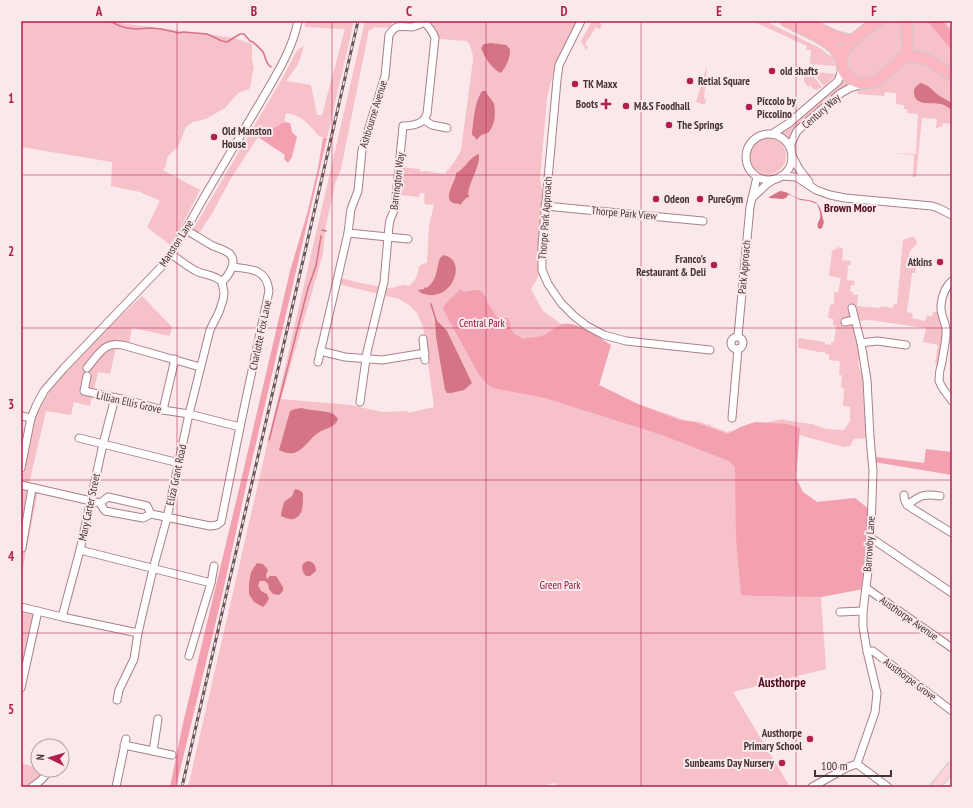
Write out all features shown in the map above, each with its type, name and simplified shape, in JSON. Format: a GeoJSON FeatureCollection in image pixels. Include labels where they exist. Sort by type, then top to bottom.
{"type":"FeatureCollection","features":[{"type":"Feature","properties":{"kind":"highway"},"geometry":{"type":"LineString","coordinates":[[786,21],[828,43],[839,56],[847,76],[858,83],[864,84],[879,79],[903,57],[907,47],[907,21]]}},
{"type":"Feature","properties":{"kind":"highway"},"geometry":{"type":"LineString","coordinates":[[805,21],[838,38],[845,39],[858,37],[868,21]]}},
{"type":"Feature","properties":{"kind":"highway"},"geometry":{"type":"LineString","coordinates":[[842,64],[846,48],[879,21]]}},
{"type":"Feature","properties":{"kind":"highway"},"geometry":{"type":"LineString","coordinates":[[903,57],[915,56],[922,58],[952,75]]}},
{"type":"Feature","properties":{"kind":"main road"},"geometry":{"type":"LineString","coordinates":[[936,787],[952,766]]}},
{"type":"Feature","properties":{"kind":"street","name":"Manston Lane"},"geometry":{"type":"LineString","coordinates":[[21,468],[31,418],[44,391],[163,265],[171,254],[280,69],[291,46],[298,21]]}},
{"type":"Feature","properties":{"kind":"street"},"geometry":{"type":"LineString","coordinates":[[424,21],[433,32],[435,38],[427,114],[424,120],[432,125],[447,128]]}},
{"type":"Feature","properties":{"kind":"street","name":"Ashbourne Avenue"},"geometry":{"type":"LineString","coordinates":[[318,362],[348,233],[351,209],[358,191],[362,150],[385,76],[389,35],[392,30],[397,27],[413,27],[424,21]]}},
{"type":"Feature","properties":{"kind":"street","name":"Thorpe Park Approach"},"geometry":{"type":"LineString","coordinates":[[580,21],[559,65],[555,93],[545,206],[542,270],[548,284],[561,303],[587,326],[604,334],[626,341],[710,350]]}},
{"type":"Feature","properties":{"kind":"street","name":"Century Way"},"geometry":{"type":"LineString","coordinates":[[772,134],[789,123],[838,81],[842,71],[842,64]]}},
{"type":"Feature","properties":{"kind":"street","name":"Century Way"},"geometry":{"type":"LineString","coordinates":[[792,153],[791,144],[797,131],[841,93],[850,88],[864,84]]}},
{"type":"Feature","properties":{"kind":"street","name":"Barrington Way"},"geometry":{"type":"LineString","coordinates":[[360,402],[366,352],[384,282],[390,220],[395,208],[403,126],[411,126],[424,120]]}},
{"type":"Feature","properties":{"kind":"street"},"geometry":{"type":"LineString","coordinates":[[813,188],[799,169],[789,145],[779,136],[763,134],[756,137],[751,142],[746,154],[746,163],[757,177],[769,180],[796,177],[813,188],[830,195],[844,198],[932,206],[952,215]]}},
{"type":"Feature","properties":{"kind":"street"},"geometry":{"type":"LineString","coordinates":[[752,198],[767,184],[788,170],[792,153]]}},
{"type":"Feature","properties":{"kind":"street","name":"Park Approach"},"geometry":{"type":"LineString","coordinates":[[732,418],[738,349],[732,346],[731,340],[738,336],[749,214],[757,177]]}},
{"type":"Feature","properties":{"kind":"street","name":"Thorpe Park View"},"geometry":{"type":"LineString","coordinates":[[545,206],[703,221]]}},
{"type":"Feature","properties":{"kind":"street"},"geometry":{"type":"LineString","coordinates":[[171,254],[194,270],[212,275],[222,282],[227,277],[232,267],[233,260],[230,255],[186,230]]}},
{"type":"Feature","properties":{"kind":"street"},"geometry":{"type":"LineString","coordinates":[[348,233],[408,239]]}},
{"type":"Feature","properties":{"kind":"street","name":"Charlotte Fox Lane"},"geometry":{"type":"LineString","coordinates":[[167,518],[210,526],[217,525],[221,522],[269,291],[267,280],[261,274],[247,269],[232,267]]}},
{"type":"Feature","properties":{"kind":"street"},"geometry":{"type":"LineString","coordinates":[[952,281],[945,289],[940,312],[946,328],[940,381],[942,388],[952,401]]}},
{"type":"Feature","properties":{"kind":"street","name":"Eliza Grant Road"},"geometry":{"type":"LineString","coordinates":[[117,700],[119,690],[134,659],[138,633],[167,518],[200,367],[210,330],[223,300],[224,293],[222,282]]}},
{"type":"Feature","properties":{"kind":"street","name":"Barrowby Lane"},"geometry":{"type":"LineString","coordinates":[[852,308],[861,343],[867,380],[873,472],[871,538],[863,611],[863,627],[877,693],[875,712],[857,764]]}},
{"type":"Feature","properties":{"kind":"street"},"geometry":{"type":"LineString","coordinates":[[845,322],[854,320]]}},
{"type":"Feature","properties":{"kind":"street"},"geometry":{"type":"LineString","coordinates":[[320,351],[345,357],[382,360],[425,356],[423,339]]}},
{"type":"Feature","properties":{"kind":"street"},"geometry":{"type":"LineString","coordinates":[[861,343],[877,341],[906,345]]}},
{"type":"Feature","properties":{"kind":"street"},"geometry":{"type":"LineString","coordinates":[[87,368],[105,348],[115,344],[200,367]]}},
{"type":"Feature","properties":{"kind":"street"},"geometry":{"type":"LineString","coordinates":[[163,410],[174,359]]}},
{"type":"Feature","properties":{"kind":"street","name":"Lillian Ellis Grove"},"geometry":{"type":"LineString","coordinates":[[87,376],[84,391],[163,410],[190,414]]}},
{"type":"Feature","properties":{"kind":"street","name":"Mary Carter Street"},"geometry":{"type":"LineString","coordinates":[[62,617],[80,550],[103,444],[115,398]]}},
{"type":"Feature","properties":{"kind":"street"},"geometry":{"type":"LineString","coordinates":[[190,414],[240,427]]}},
{"type":"Feature","properties":{"kind":"street"},"geometry":{"type":"LineString","coordinates":[[21,416],[31,418]]}},
{"type":"Feature","properties":{"kind":"street"},"geometry":{"type":"LineString","coordinates":[[79,438],[179,463]]}},
{"type":"Feature","properties":{"kind":"street"},"geometry":{"type":"LineString","coordinates":[[21,485],[100,503],[105,511],[144,518],[151,514],[167,518]]}},
{"type":"Feature","properties":{"kind":"street"},"geometry":{"type":"LineString","coordinates":[[22,548],[32,488]]}},
{"type":"Feature","properties":{"kind":"street"},"geometry":{"type":"LineString","coordinates":[[904,494],[904,500],[913,510],[952,533]]}},
{"type":"Feature","properties":{"kind":"street"},"geometry":{"type":"LineString","coordinates":[[907,505],[922,495],[928,494],[940,496]]}},
{"type":"Feature","properties":{"kind":"street"},"geometry":{"type":"LineString","coordinates":[[100,503],[108,497],[147,506],[151,514]]}},
{"type":"Feature","properties":{"kind":"street"},"geometry":{"type":"LineString","coordinates":[[871,538],[952,593]]}},
{"type":"Feature","properties":{"kind":"street"},"geometry":{"type":"LineString","coordinates":[[80,550],[211,583]]}},
{"type":"Feature","properties":{"kind":"street"},"geometry":{"type":"LineString","coordinates":[[189,656],[211,583],[214,566]]}},
{"type":"Feature","properties":{"kind":"street","name":"Austhorpe Avenue"},"geometry":{"type":"LineString","coordinates":[[866,588],[952,648]]}},
{"type":"Feature","properties":{"kind":"street"},"geometry":{"type":"LineString","coordinates":[[21,607],[138,633]]}},
{"type":"Feature","properties":{"kind":"street"},"geometry":{"type":"LineString","coordinates":[[21,688],[38,611]]}},
{"type":"Feature","properties":{"kind":"street"},"geometry":{"type":"LineString","coordinates":[[840,612],[863,611]]}},
{"type":"Feature","properties":{"kind":"street","name":"Austhorpe Grove"},"geometry":{"type":"LineString","coordinates":[[867,651],[873,652],[952,711]]}},
{"type":"Feature","properties":{"kind":"street"},"geometry":{"type":"LineString","coordinates":[[153,751],[158,719]]}},
{"type":"Feature","properties":{"kind":"street"},"geometry":{"type":"LineString","coordinates":[[116,787],[125,742],[153,751],[172,755]]}},
{"type":"Feature","properties":{"kind":"street"},"geometry":{"type":"LineString","coordinates":[[812,787],[848,767],[857,764],[888,787]]}},
{"type":"Feature","properties":{"kind":"street"},"geometry":{"type":"LineString","coordinates":[[32,787],[40,785]]}},
{"type":"Feature","properties":{"kind":"green space"},"geometry":{"type":"Polygon","coordinates":[[[21,21],[104,21],[234,38],[252,44],[252,61],[254,67],[249,89],[238,93],[225,108],[206,119],[193,122],[186,127],[178,147],[167,158],[166,166],[163,170],[200,190],[178,233],[170,245],[147,227],[160,201],[140,192],[111,186],[112,162],[21,147],[21,21]]]}},
{"type":"Feature","properties":{"kind":"green space"},"geometry":{"type":"Polygon","coordinates":[[[305,21],[354,21],[327,138],[320,137],[298,116],[286,113],[284,122],[264,132],[258,137],[230,180],[213,212],[200,232],[192,231],[283,77],[297,50],[304,46],[297,66],[286,81],[311,85],[317,115],[322,115],[345,29],[305,27],[305,21]]]}},
{"type":"Feature","properties":{"kind":"green space","name":"Green Park"},"geometry":{"type":"Polygon","coordinates":[[[365,21],[392,21],[391,28],[374,27],[373,29],[369,30],[341,169],[335,184],[325,230],[323,254],[281,399],[351,405],[382,412],[408,411],[408,413],[434,407],[423,327],[417,313],[409,305],[399,299],[338,284],[340,278],[390,288],[403,285],[408,286],[415,280],[420,265],[427,263],[429,226],[434,205],[425,204],[425,193],[420,193],[419,197],[400,195],[402,167],[419,169],[421,172],[425,171],[445,174],[455,161],[461,150],[473,60],[472,50],[467,41],[439,39],[437,31],[430,21],[581,21],[557,64],[547,98],[540,178],[545,206],[541,220],[544,222],[542,270],[531,289],[543,311],[564,326],[589,332],[611,345],[599,385],[637,404],[684,420],[700,422],[708,425],[710,424],[711,426],[727,432],[782,419],[812,424],[826,429],[844,430],[850,421],[850,407],[843,406],[844,389],[841,387],[842,376],[839,374],[840,361],[829,360],[829,354],[825,354],[825,352],[798,348],[799,338],[825,342],[825,344],[831,345],[831,343],[834,342],[836,326],[833,325],[833,319],[828,318],[830,305],[834,304],[834,292],[838,292],[841,278],[829,276],[832,251],[839,247],[843,249],[842,260],[851,261],[850,265],[848,265],[847,280],[855,281],[854,285],[851,285],[850,291],[853,292],[853,295],[858,295],[857,306],[880,308],[881,306],[893,308],[894,304],[897,304],[903,240],[914,237],[917,242],[909,253],[909,258],[916,268],[915,273],[912,273],[907,312],[913,315],[912,318],[925,321],[927,316],[932,316],[933,312],[938,312],[939,318],[944,326],[939,364],[935,364],[938,345],[923,342],[926,328],[869,320],[859,321],[859,364],[860,370],[865,379],[869,460],[866,438],[854,439],[850,446],[844,447],[799,435],[796,478],[803,492],[817,502],[855,498],[863,589],[821,597],[826,669],[733,692],[790,787],[557,787],[556,783],[537,787],[188,787],[365,21]]]}},
{"type":"Feature","properties":{"kind":"green space"},"geometry":{"type":"Polygon","coordinates":[[[592,21],[604,21],[600,23],[602,26],[599,29],[596,27],[585,44],[588,47],[586,50],[581,41],[592,21]]]}},
{"type":"Feature","properties":{"kind":"green space"},"geometry":{"type":"Polygon","coordinates":[[[752,21],[765,21],[818,47],[832,57],[836,66],[810,64],[811,50],[806,49],[807,46],[752,21]]]}},
{"type":"Feature","properties":{"kind":"green space"},"geometry":{"type":"Polygon","coordinates":[[[886,21],[904,21],[903,48],[898,55],[874,76],[863,77],[853,73],[850,69],[848,59],[852,49],[861,40],[886,21]]]}},
{"type":"Feature","properties":{"kind":"green space"},"geometry":{"type":"Polygon","coordinates":[[[913,21],[945,21],[952,29],[952,71],[910,53],[911,22],[912,23],[913,21]]]}},
{"type":"Feature","properties":{"kind":"green space"},"geometry":{"type":"Polygon","coordinates":[[[927,21],[942,21],[952,32],[952,50],[927,21]]]}},
{"type":"Feature","properties":{"kind":"green space"},"geometry":{"type":"Polygon","coordinates":[[[914,59],[952,80],[952,124],[943,123],[942,127],[939,126],[936,128],[937,119],[922,118],[916,177],[913,177],[914,155],[891,153],[916,154],[918,114],[907,113],[907,109],[904,109],[904,105],[896,104],[896,93],[885,92],[884,96],[858,94],[857,90],[863,88],[901,63],[914,59]]]}},
{"type":"Feature","properties":{"kind":"green space"},"geometry":{"type":"Polygon","coordinates":[[[707,66],[704,99],[706,99],[705,105],[696,102],[707,66]]]}},
{"type":"Feature","properties":{"kind":"green space"},"geometry":{"type":"Polygon","coordinates":[[[805,71],[809,71],[822,87],[817,90],[813,89],[810,85],[808,87],[804,81],[805,71]]]}},
{"type":"Feature","properties":{"kind":"green space"},"geometry":{"type":"Polygon","coordinates":[[[812,72],[815,72],[816,74],[817,72],[836,74],[824,86],[812,72]]]}},
{"type":"Feature","properties":{"kind":"green space"},"geometry":{"type":"Polygon","coordinates":[[[845,79],[850,84],[822,107],[789,141],[780,133],[792,124],[845,79]]]}},
{"type":"Feature","properties":{"kind":"green space"},"geometry":{"type":"Polygon","coordinates":[[[284,122],[290,123],[292,132],[297,137],[292,157],[288,163],[284,159],[285,155],[258,137],[264,132],[284,122]]]}},
{"type":"Feature","properties":{"kind":"green space"},"geometry":{"type":"Polygon","coordinates":[[[323,138],[327,138],[222,596],[176,787],[170,787],[183,723],[290,271],[307,214],[318,168],[323,138]]]}},
{"type":"Feature","properties":{"kind":"green space"},"geometry":{"type":"Polygon","coordinates":[[[772,138],[781,143],[785,149],[785,163],[781,169],[772,174],[764,174],[755,169],[751,163],[750,152],[755,143],[761,139],[772,138]]]}},
{"type":"Feature","properties":{"kind":"green space","name":"Central Park"},"geometry":{"type":"Polygon","coordinates":[[[460,289],[463,292],[479,290],[482,292],[498,318],[508,318],[511,324],[510,328],[515,335],[520,336],[522,339],[541,336],[563,324],[575,325],[588,330],[611,345],[599,385],[636,403],[679,420],[694,422],[728,434],[740,427],[755,422],[787,424],[800,428],[796,478],[803,492],[817,502],[855,498],[869,509],[863,589],[821,597],[741,595],[736,537],[735,467],[729,461],[662,435],[545,398],[493,388],[479,375],[443,309],[445,304],[460,289]]]}},
{"type":"Feature","properties":{"kind":"green space"},"geometry":{"type":"Polygon","coordinates":[[[142,296],[172,327],[170,336],[132,328],[129,345],[117,343],[110,374],[98,372],[90,406],[74,402],[71,415],[46,411],[29,484],[39,486],[21,577],[21,484],[33,426],[38,412],[43,401],[67,370],[102,333],[142,296]]]}},
{"type":"Feature","properties":{"kind":"green space"},"geometry":{"type":"Polygon","coordinates":[[[926,449],[952,452],[952,475],[874,462],[876,457],[924,463],[926,449]]]}},
{"type":"Feature","properties":{"kind":"green space"},"geometry":{"type":"Polygon","coordinates":[[[21,609],[35,614],[21,675],[21,609]]]}},
{"type":"Feature","properties":{"kind":"green space"},"geometry":{"type":"Polygon","coordinates":[[[21,763],[30,766],[30,778],[40,778],[32,787],[21,787],[21,763]]]}},
{"type":"Feature","properties":{"kind":"shaded area"},"geometry":{"type":"Polygon","coordinates":[[[491,43],[506,45],[510,49],[508,62],[501,73],[489,62],[481,48],[484,44],[491,43]]]}},
{"type":"Feature","properties":{"kind":"shaded area"},"geometry":{"type":"Polygon","coordinates":[[[921,83],[928,86],[938,95],[952,103],[952,110],[941,104],[924,103],[917,100],[914,89],[921,83]]]}},
{"type":"Feature","properties":{"kind":"shaded area"},"geometry":{"type":"Polygon","coordinates":[[[482,91],[486,91],[494,104],[495,111],[493,126],[489,132],[480,136],[476,140],[472,135],[474,117],[477,101],[482,91]]]}},
{"type":"Feature","properties":{"kind":"shaded area"},"geometry":{"type":"Polygon","coordinates":[[[478,154],[478,165],[470,184],[469,197],[466,198],[460,205],[453,203],[450,200],[449,193],[456,173],[459,172],[478,154]]]}},
{"type":"Feature","properties":{"kind":"shaded area"},"geometry":{"type":"Polygon","coordinates":[[[780,191],[817,203],[821,209],[824,222],[822,228],[818,228],[820,215],[817,204],[800,200],[790,195],[783,199],[769,198],[780,191]]]}},
{"type":"Feature","properties":{"kind":"shaded area"},"geometry":{"type":"Polygon","coordinates":[[[444,255],[450,258],[456,268],[453,281],[449,287],[438,294],[429,295],[421,293],[418,290],[424,289],[425,287],[427,288],[431,285],[435,277],[440,258],[444,255]]]}},
{"type":"Feature","properties":{"kind":"shaded area"},"geometry":{"type":"Polygon","coordinates":[[[435,319],[447,331],[472,383],[464,390],[447,393],[445,390],[436,337],[435,319]]]}},
{"type":"Feature","properties":{"kind":"shaded area"},"geometry":{"type":"Polygon","coordinates":[[[302,408],[331,413],[338,419],[337,422],[330,428],[318,433],[304,447],[294,453],[279,450],[290,411],[302,408]]]}},
{"type":"Feature","properties":{"kind":"shaded area"},"geometry":{"type":"Polygon","coordinates":[[[295,489],[303,493],[301,512],[297,518],[293,519],[281,516],[284,502],[292,496],[295,489]]]}},
{"type":"Feature","properties":{"kind":"shaded area"},"geometry":{"type":"Polygon","coordinates":[[[308,561],[314,564],[316,571],[310,576],[306,576],[302,567],[305,562],[308,561]]]}},
{"type":"Feature","properties":{"kind":"shaded area"},"geometry":{"type":"Polygon","coordinates":[[[257,563],[263,564],[268,570],[266,575],[267,579],[270,576],[276,576],[283,587],[283,591],[279,595],[273,594],[265,581],[260,581],[258,585],[261,591],[267,594],[269,599],[263,607],[254,602],[249,594],[251,572],[257,563]]]}},
{"type":"Feature","properties":{"kind":"waterway"},"geometry":{"type":"LineString","coordinates":[[109,21],[127,28],[150,28],[179,33],[207,34],[227,42],[240,34],[244,34],[262,51],[271,67]]}},
{"type":"Feature","properties":{"kind":"waterway"},"geometry":{"type":"LineString","coordinates":[[322,230],[326,231]]}},
{"type":"Feature","properties":{"kind":"waterway"},"geometry":{"type":"LineString","coordinates":[[269,440],[308,288],[316,266],[321,236]]}},
{"type":"Feature","properties":{"kind":"waterway"},"geometry":{"type":"LineString","coordinates":[[431,304],[436,320]]}},
{"type":"Feature","properties":{"kind":"railway"},"geometry":{"type":"LineString","coordinates":[[182,787],[358,21]]}},
{"type":"Feature","properties":{"kind":"place","name":"old shafts"},"geometry":{"type":"Point","coordinates":[772,71]}},
{"type":"Feature","properties":{"kind":"place","name":"Retial Square"},"geometry":{"type":"Point","coordinates":[690,81]}},
{"type":"Feature","properties":{"kind":"place","name":"TK Maxx"},"geometry":{"type":"Point","coordinates":[575,84]}},
{"type":"Feature","properties":{"kind":"place","name":"Boots"},"geometry":{"type":"Point","coordinates":[606,104]}},
{"type":"Feature","properties":{"kind":"place","name":"M&S Foodhall"},"geometry":{"type":"Point","coordinates":[626,106]}},
{"type":"Feature","properties":{"kind":"place","name":"Piccolo by Piccolino"},"geometry":{"type":"Point","coordinates":[749,107]}},
{"type":"Feature","properties":{"kind":"place","name":"The Springs"},"geometry":{"type":"Point","coordinates":[669,125]}},
{"type":"Feature","properties":{"kind":"place","name":"Old Manston House"},"geometry":{"type":"Point","coordinates":[214,137]}},
{"type":"Feature","properties":{"kind":"place","name":"Odeon"},"geometry":{"type":"Point","coordinates":[656,199]}},
{"type":"Feature","properties":{"kind":"place","name":"PureGym"},"geometry":{"type":"Point","coordinates":[700,199]}},
{"type":"Feature","properties":{"kind":"place","name":"Atkins"},"geometry":{"type":"Point","coordinates":[940,262]}},
{"type":"Feature","properties":{"kind":"place","name":"Franco's Restaurant & Deli"},"geometry":{"type":"Point","coordinates":[714,265]}},
{"type":"Feature","properties":{"kind":"place","name":"Austhorpe Primary School"},"geometry":{"type":"Point","coordinates":[810,739]}},
{"type":"Feature","properties":{"kind":"place","name":"Sunbeams Day Nursery"},"geometry":{"type":"Point","coordinates":[782,763]}},
{"type":"Feature","properties":{"kind":"district","name":"Brown Moor"},"geometry":{"type":"Point","coordinates":[850,207]}},
{"type":"Feature","properties":{"kind":"district","name":"Austhorpe"},"geometry":{"type":"Point","coordinates":[782,682]}}]}
